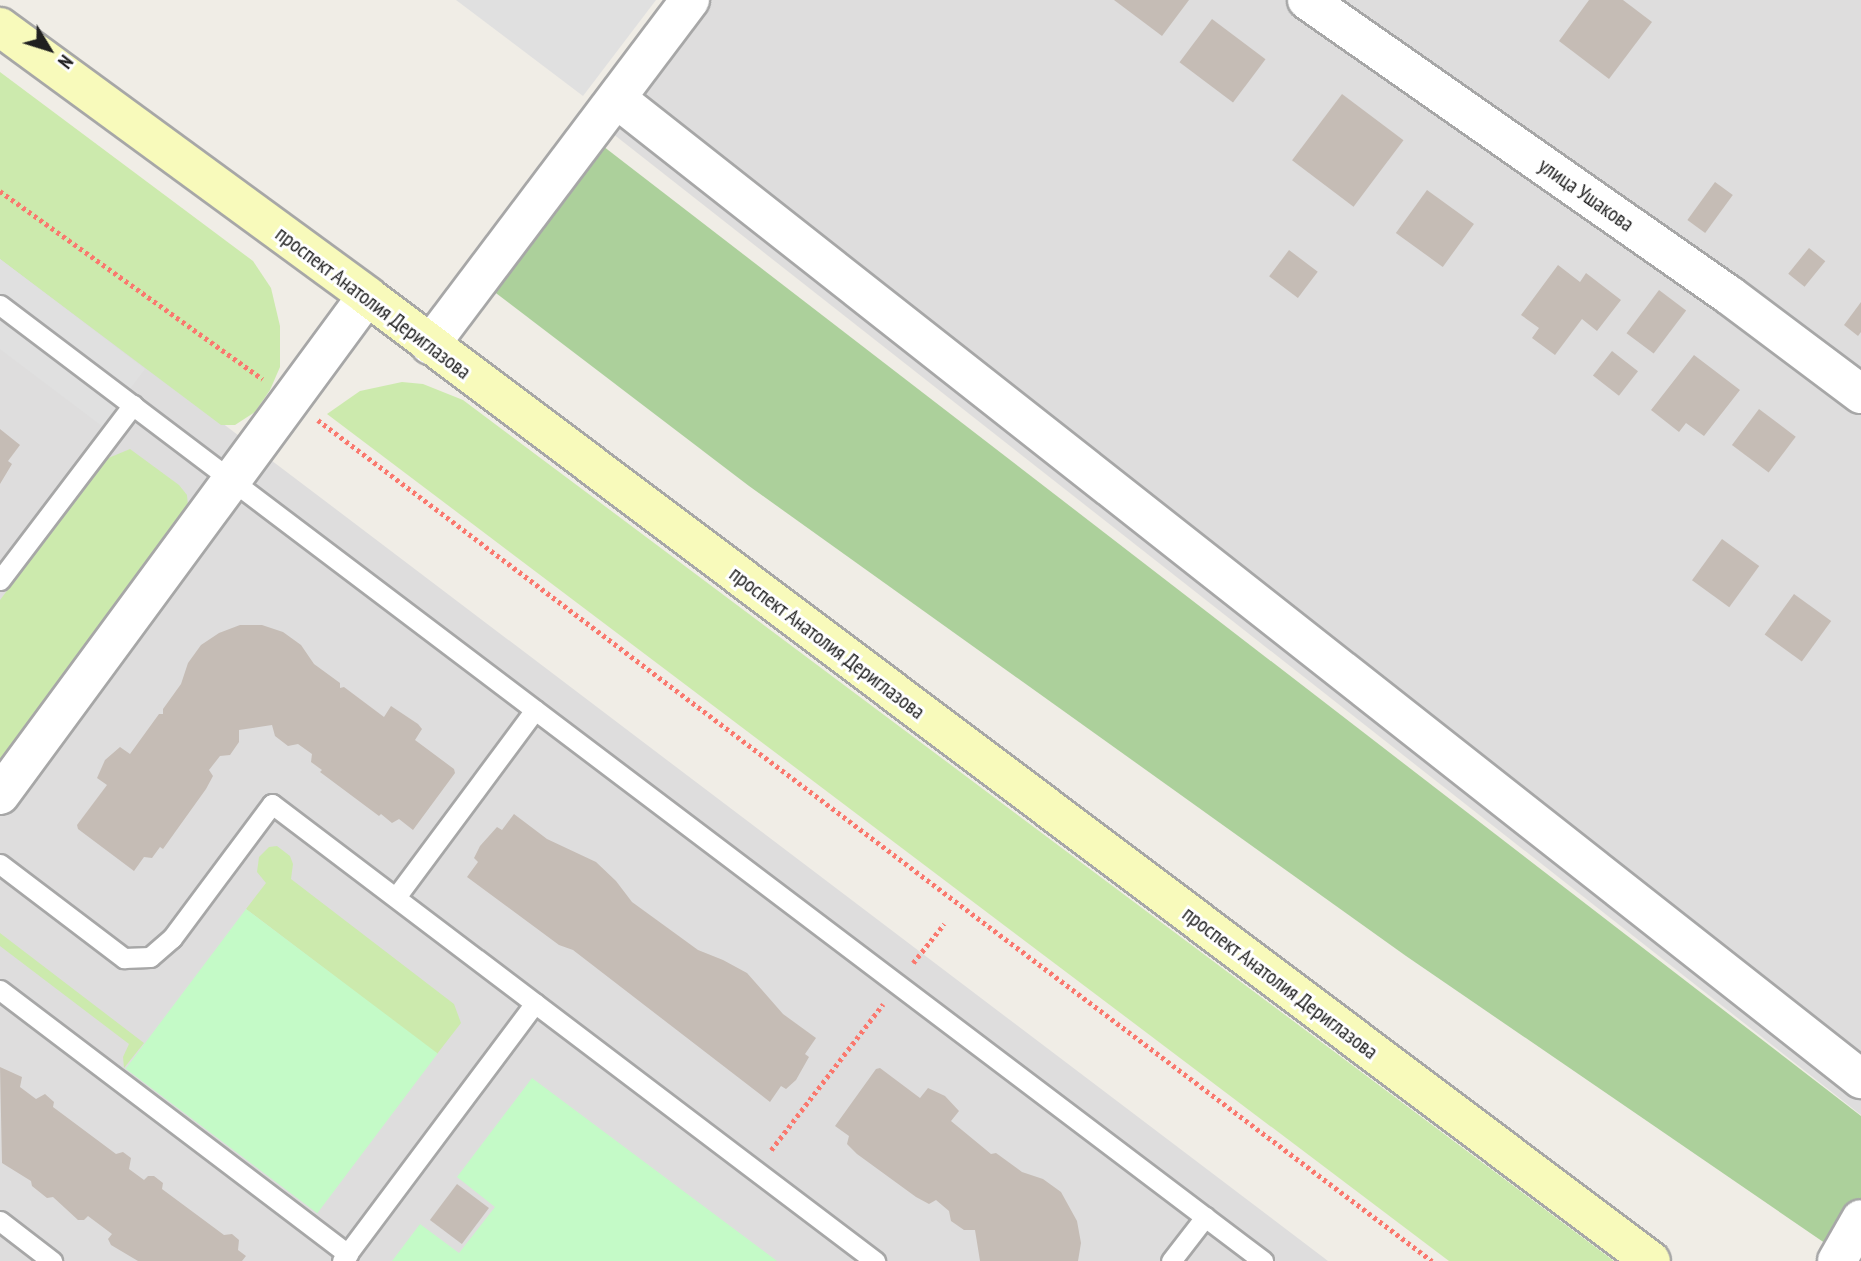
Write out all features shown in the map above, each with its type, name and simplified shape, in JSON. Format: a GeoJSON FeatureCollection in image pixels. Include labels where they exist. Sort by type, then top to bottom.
{"type":"FeatureCollection","features":[{"type":"Feature","properties":{"kind":"main road","name":"проспект Анатолия Дериглазова"},"geometry":{"type":"LineString","coordinates":[[0,27],[367,296],[1651,1261]]}},
{"type":"Feature","properties":{"kind":"street"},"geometry":{"type":"LineString","coordinates":[[430,345],[690,0]]}},
{"type":"Feature","properties":{"kind":"street","name":"улица Ушакова"},"geometry":{"type":"LineString","coordinates":[[1307,0],[1729,295],[1861,394]]}},
{"type":"Feature","properties":{"kind":"street"},"geometry":{"type":"LineString","coordinates":[[617,99],[1861,1079]]}},
{"type":"Feature","properties":{"kind":"street"},"geometry":{"type":"LineString","coordinates":[[0,796],[367,296]]}},
{"type":"Feature","properties":{"kind":"street"},"geometry":{"type":"LineString","coordinates":[[1837,1261],[1861,1219]]}},
{"type":"Feature","properties":{"kind":"lane"},"geometry":{"type":"LineString","coordinates":[[0,304],[1263,1261]]}},
{"type":"Feature","properties":{"kind":"lane"},"geometry":{"type":"LineString","coordinates":[[0,580],[132,405]]}},
{"type":"Feature","properties":{"kind":"lane"},"geometry":{"type":"LineString","coordinates":[[396,897],[535,710]]}},
{"type":"Feature","properties":{"kind":"lane"},"geometry":{"type":"LineString","coordinates":[[0,864],[124,958],[150,957],[172,938],[272,804],[875,1261]]}},
{"type":"Feature","properties":{"kind":"lane"},"geometry":{"type":"LineString","coordinates":[[0,990],[345,1258],[535,1003]]}},
{"type":"Feature","properties":{"kind":"lane"},"geometry":{"type":"LineString","coordinates":[[1171,1261],[1205,1217]]}},
{"type":"Feature","properties":{"kind":"lane"},"geometry":{"type":"LineString","coordinates":[[0,1221],[52,1261]]}},
{"type":"Feature","properties":{"kind":"path"},"geometry":{"type":"LineString","coordinates":[[0,191],[291,399],[1432,1261]]}},
{"type":"Feature","properties":{"kind":"path"},"geometry":{"type":"LineString","coordinates":[[756,1170],[944,924]]}},
{"type":"Feature","properties":{"kind":"shaded area"},"geometry":{"type":"Polygon","coordinates":[[[456,0],[656,0],[583,96],[456,0]]]}},
{"type":"Feature","properties":{"kind":"shaded area"},"geometry":{"type":"Polygon","coordinates":[[[695,0],[1861,0],[1861,1115],[603,126],[695,0]]]}},
{"type":"Feature","properties":{"kind":"shaded area"},"geometry":{"type":"Polygon","coordinates":[[[0,254],[205,410],[1328,1261],[0,1261],[0,254]]]}},
{"type":"Feature","properties":{"kind":"shaded area"},"geometry":{"type":"Polygon","coordinates":[[[0,259],[145,369],[102,426],[0,349],[0,259]]]}},
{"type":"Feature","properties":{"kind":"green space"},"geometry":{"type":"Polygon","coordinates":[[[0,72],[253,261],[271,288],[280,326],[280,367],[270,390],[255,412],[235,425],[221,425],[0,259],[0,72]]]}},
{"type":"Feature","properties":{"kind":"green space"},"geometry":{"type":"Polygon","coordinates":[[[599,143],[1861,1116],[1861,1259],[1835,1250],[1406,956],[749,486],[488,287],[599,143]]]}},
{"type":"Feature","properties":{"kind":"green space"},"geometry":{"type":"Polygon","coordinates":[[[402,382],[423,384],[463,400],[1614,1261],[1449,1261],[327,414],[360,391],[402,382]]]}},
{"type":"Feature","properties":{"kind":"green space"},"geometry":{"type":"Polygon","coordinates":[[[130,449],[179,485],[187,495],[188,506],[182,523],[0,762],[0,600],[106,459],[130,449]]]}},
{"type":"Feature","properties":{"kind":"green space"},"geometry":{"type":"Polygon","coordinates":[[[277,846],[290,856],[293,864],[291,879],[454,1004],[461,1023],[437,1054],[246,909],[266,883],[257,872],[259,857],[269,847],[277,846]]]}},
{"type":"Feature","properties":{"kind":"green space"},"geometry":{"type":"Polygon","coordinates":[[[246,909],[438,1053],[317,1213],[126,1069],[246,909]]]}},
{"type":"Feature","properties":{"kind":"green space"},"geometry":{"type":"Polygon","coordinates":[[[0,933],[144,1043],[124,1068],[123,1057],[129,1044],[0,946],[0,933]]]}},
{"type":"Feature","properties":{"kind":"green space"},"geometry":{"type":"Polygon","coordinates":[[[532,1078],[777,1261],[392,1261],[420,1224],[459,1253],[495,1207],[457,1177],[532,1078]]]}},
{"type":"Feature","properties":{"kind":"building"},"geometry":{"type":"Polygon","coordinates":[[[1114,0],[1189,0],[1162,36],[1114,0]]]}},
{"type":"Feature","properties":{"kind":"building"},"geometry":{"type":"Polygon","coordinates":[[[1589,0],[1623,0],[1652,22],[1609,79],[1559,41],[1589,0]]]}},
{"type":"Feature","properties":{"kind":"building"},"geometry":{"type":"Polygon","coordinates":[[[1212,19],[1266,59],[1233,102],[1180,62],[1212,19]]]}},
{"type":"Feature","properties":{"kind":"building"},"geometry":{"type":"Polygon","coordinates":[[[1342,94],[1403,140],[1354,207],[1292,160],[1342,94]]]}},
{"type":"Feature","properties":{"kind":"building"},"geometry":{"type":"Polygon","coordinates":[[[1715,182],[1733,195],[1705,233],[1687,220],[1715,182]]]}},
{"type":"Feature","properties":{"kind":"building"},"geometry":{"type":"Polygon","coordinates":[[[1427,190],[1474,224],[1443,267],[1396,233],[1427,190]]]}},
{"type":"Feature","properties":{"kind":"building"},"geometry":{"type":"Polygon","coordinates":[[[1809,248],[1825,261],[1805,287],[1788,274],[1809,248]]]}},
{"type":"Feature","properties":{"kind":"building"},"geometry":{"type":"Polygon","coordinates":[[[1289,250],[1318,272],[1298,298],[1269,276],[1289,250]]]}},
{"type":"Feature","properties":{"kind":"building"},"geometry":{"type":"Polygon","coordinates":[[[1558,265],[1580,282],[1586,273],[1621,300],[1597,331],[1582,319],[1555,355],[1532,338],[1539,328],[1521,315],[1558,265]]]}},
{"type":"Feature","properties":{"kind":"building"},"geometry":{"type":"Polygon","coordinates":[[[1659,290],[1686,310],[1654,354],[1627,333],[1659,290]]]}},
{"type":"Feature","properties":{"kind":"building"},"geometry":{"type":"Polygon","coordinates":[[[1861,302],[1861,332],[1858,336],[1844,325],[1861,302]]]}},
{"type":"Feature","properties":{"kind":"building"},"geometry":{"type":"Polygon","coordinates":[[[1612,351],[1638,371],[1619,396],[1593,375],[1612,351]]]}},
{"type":"Feature","properties":{"kind":"building"},"geometry":{"type":"Polygon","coordinates":[[[1694,355],[1740,390],[1704,436],[1686,423],[1679,432],[1651,410],[1694,355]]]}},
{"type":"Feature","properties":{"kind":"building"},"geometry":{"type":"Polygon","coordinates":[[[1759,409],[1796,437],[1769,473],[1732,445],[1759,409]]]}},
{"type":"Feature","properties":{"kind":"building"},"geometry":{"type":"Polygon","coordinates":[[[0,429],[20,445],[8,461],[12,464],[0,484],[0,429]]]}},
{"type":"Feature","properties":{"kind":"building"},"geometry":{"type":"Polygon","coordinates":[[[1722,539],[1759,566],[1729,607],[1692,580],[1722,539]]]}},
{"type":"Feature","properties":{"kind":"building"},"geometry":{"type":"Polygon","coordinates":[[[1794,594],[1831,621],[1802,661],[1765,634],[1794,594]]]}},
{"type":"Feature","properties":{"kind":"building"},"geometry":{"type":"Polygon","coordinates":[[[240,625],[262,625],[283,632],[301,645],[314,664],[340,683],[340,688],[344,687],[384,717],[391,706],[418,724],[422,729],[415,740],[454,769],[455,773],[413,830],[399,819],[392,823],[381,814],[379,816],[320,772],[322,770],[311,762],[312,754],[298,744],[288,746],[275,736],[272,725],[239,730],[239,742],[230,755],[220,756],[209,770],[213,776],[206,789],[163,849],[160,847],[152,858],[144,857],[134,871],[78,829],[77,825],[107,785],[97,778],[105,760],[120,747],[130,754],[159,714],[163,714],[163,709],[181,684],[188,663],[201,645],[219,633],[240,625]]]}},
{"type":"Feature","properties":{"kind":"building"},"geometry":{"type":"Polygon","coordinates":[[[514,814],[547,839],[596,862],[616,881],[632,902],[698,950],[747,973],[783,1014],[816,1038],[805,1054],[809,1057],[796,1080],[786,1089],[781,1086],[770,1102],[573,950],[559,945],[467,877],[478,862],[474,858],[480,846],[497,827],[502,830],[514,814]]]}},
{"type":"Feature","properties":{"kind":"building"},"geometry":{"type":"Polygon","coordinates":[[[0,1067],[22,1077],[20,1087],[36,1099],[45,1094],[54,1102],[53,1107],[116,1154],[123,1152],[131,1158],[129,1169],[144,1180],[148,1176],[154,1176],[163,1183],[162,1189],[224,1235],[232,1234],[239,1240],[238,1250],[246,1256],[242,1261],[138,1261],[111,1245],[108,1239],[112,1234],[88,1216],[84,1220],[78,1220],[53,1197],[47,1198],[32,1186],[31,1181],[2,1163],[0,1067]]]}},
{"type":"Feature","properties":{"kind":"building"},"geometry":{"type":"Polygon","coordinates":[[[880,1068],[920,1098],[928,1088],[945,1096],[959,1111],[951,1121],[991,1154],[996,1153],[1022,1172],[1043,1179],[1061,1192],[1077,1221],[1081,1243],[1078,1261],[980,1261],[975,1230],[964,1230],[951,1221],[949,1211],[936,1200],[929,1204],[916,1197],[857,1154],[847,1144],[849,1136],[835,1126],[876,1069],[880,1068]]]}},
{"type":"Feature","properties":{"kind":"building"},"geometry":{"type":"Polygon","coordinates":[[[457,1184],[489,1208],[462,1244],[430,1220],[457,1184]]]}}]}
